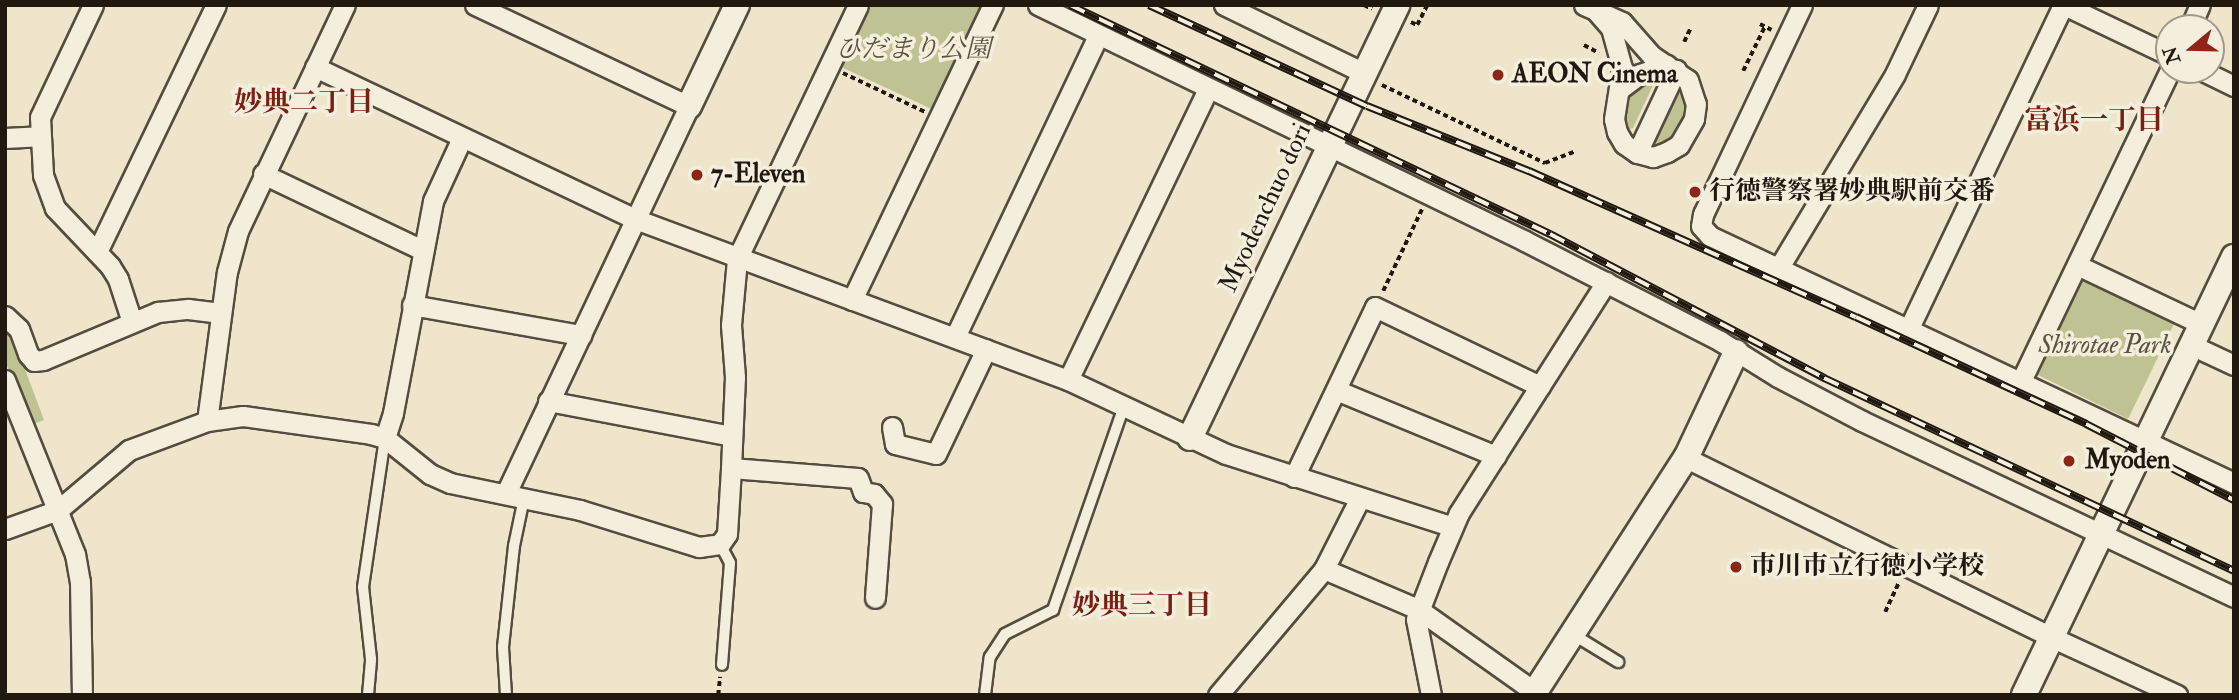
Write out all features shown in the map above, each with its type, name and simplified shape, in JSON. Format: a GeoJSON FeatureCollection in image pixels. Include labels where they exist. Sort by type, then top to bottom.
{"type":"FeatureCollection","features":[{"type":"Feature","properties":{"kind":"street"},"geometry":{"type":"LineString","coordinates":[[93,5],[43,109],[39,136],[43,175],[49,199],[62,218],[97,253],[118,279],[132,322]]}},
{"type":"Feature","properties":{"kind":"street"},"geometry":{"type":"LineString","coordinates":[[97,253],[216,5]]}},
{"type":"Feature","properties":{"kind":"street"},"geometry":{"type":"LineString","coordinates":[[208,421],[221,313],[238,231],[345,5]]}},
{"type":"Feature","properties":{"kind":"street"},"geometry":{"type":"LineString","coordinates":[[475,5],[689,106]]}},
{"type":"Feature","properties":{"kind":"street"},"geometry":{"type":"LineString","coordinates":[[515,496],[548,401],[737,5]]}},
{"type":"Feature","properties":{"kind":"street"},"geometry":{"type":"LineString","coordinates":[[5,529],[58,510],[129,450],[208,421],[243,416],[385,438],[430,474],[450,483],[580,510],[699,547],[720,544],[727,534],[735,377],[730,325],[737,259],[858,5]]}},
{"type":"Feature","properties":{"kind":"street"},"geometry":{"type":"LineString","coordinates":[[852,300],[993,5]]}},
{"type":"Feature","properties":{"kind":"street"},"geometry":{"type":"LineString","coordinates":[[1038,5],[1606,282],[1862,421],[2234,597]]}},
{"type":"Feature","properties":{"kind":"street"},"geometry":{"type":"LineString","coordinates":[[1224,5],[1372,78]]}},
{"type":"Feature","properties":{"kind":"street"},"geometry":{"type":"LineString","coordinates":[[1802,5],[1703,214],[1701,226],[1710,236],[2147,439],[2234,483]]}},
{"type":"Feature","properties":{"kind":"street"},"geometry":{"type":"LineString","coordinates":[[1778,269],[1895,74],[1928,5]]}},
{"type":"Feature","properties":{"kind":"street"},"geometry":{"type":"LineString","coordinates":[[1909,328],[2063,5],[2155,48]]}},
{"type":"Feature","properties":{"kind":"street"},"geometry":{"type":"LineString","coordinates":[[1590,8],[1622,22],[1652,57],[1688,80],[1696,104],[1690,132],[1679,145],[1653,157],[1637,153],[1624,144],[1614,119],[1622,68],[1619,49],[1611,29],[1590,8]]}},
{"type":"Feature","properties":{"kind":"street","name":"Myodenchuo dori"},"geometry":{"type":"LineString","coordinates":[[1190,438],[1329,146],[1372,78],[1393,12]]}},
{"type":"Feature","properties":{"kind":"street"},"geometry":{"type":"LineString","coordinates":[[955,337],[1098,36]]}},
{"type":"Feature","properties":{"kind":"street"},"geometry":{"type":"LineString","coordinates":[[315,67],[635,219],[1068,380],[1190,438],[1294,477],[1453,527]]}},
{"type":"Feature","properties":{"kind":"street"},"geometry":{"type":"LineString","coordinates":[[1620,89],[1640,74],[1671,67]]}},
{"type":"Feature","properties":{"kind":"street"},"geometry":{"type":"LineString","coordinates":[[1637,153],[1671,67]]}},
{"type":"Feature","properties":{"kind":"street"},"geometry":{"type":"LineString","coordinates":[[2021,381],[2163,84]]}},
{"type":"Feature","properties":{"kind":"street"},"geometry":{"type":"LineString","coordinates":[[1068,380],[1208,89]]}},
{"type":"Feature","properties":{"kind":"street"},"geometry":{"type":"LineString","coordinates":[[5,138],[39,136]]}},
{"type":"Feature","properties":{"kind":"street"},"geometry":{"type":"LineString","coordinates":[[385,438],[433,201],[462,138]]}},
{"type":"Feature","properties":{"kind":"street"},"geometry":{"type":"LineString","coordinates":[[264,174],[422,250]]}},
{"type":"Feature","properties":{"kind":"street"},"geometry":{"type":"LineString","coordinates":[[2024,695],[2234,257]]}},
{"type":"Feature","properties":{"kind":"street"},"geometry":{"type":"LineString","coordinates":[[2077,265],[2196,335],[2234,365]]}},
{"type":"Feature","properties":{"kind":"street"},"geometry":{"type":"LineString","coordinates":[[1431,695],[1417,630],[1418,609],[1453,527],[1606,282]]}},
{"type":"Feature","properties":{"kind":"street"},"geometry":{"type":"LineString","coordinates":[[412,305],[581,335]]}},
{"type":"Feature","properties":{"kind":"street"},"geometry":{"type":"LineString","coordinates":[[1294,477],[1375,307],[1540,386]]}},
{"type":"Feature","properties":{"kind":"street"},"geometry":{"type":"LineString","coordinates":[[5,316],[19,329],[28,354],[34,361],[43,360],[132,322],[174,309],[221,313]]}},
{"type":"Feature","properties":{"kind":"street"},"geometry":{"type":"LineString","coordinates":[[892,427],[895,444],[936,454],[986,349]]}},
{"type":"Feature","properties":{"kind":"street"},"geometry":{"type":"LineString","coordinates":[[1324,569],[1418,609],[1534,694],[1686,458],[1736,352]]}},
{"type":"Feature","properties":{"kind":"street"},"geometry":{"type":"LineString","coordinates":[[5,380],[75,554],[80,582],[82,695]]}},
{"type":"Feature","properties":{"kind":"street"},"geometry":{"type":"LineString","coordinates":[[1336,390],[1496,456]]}},
{"type":"Feature","properties":{"kind":"street"},"geometry":{"type":"LineString","coordinates":[[548,401],[732,436]]}},
{"type":"Feature","properties":{"kind":"street"},"geometry":{"type":"LineString","coordinates":[[1686,458],[2052,637],[2177,695]]}},
{"type":"Feature","properties":{"kind":"street"},"geometry":{"type":"LineString","coordinates":[[730,468],[858,478],[863,492],[874,494],[882,504],[875,598]]}},
{"type":"Feature","properties":{"kind":"street"},"geometry":{"type":"LineString","coordinates":[[1219,695],[1324,569],[1360,498]]}},
{"type":"Feature","properties":{"kind":"lane"},"geometry":{"type":"LineString","coordinates":[[985,695],[990,657],[1005,634],[1053,610],[1124,405]]}},
{"type":"Feature","properties":{"kind":"lane"},"geometry":{"type":"LineString","coordinates":[[368,695],[371,659],[363,587],[385,438]]}},
{"type":"Feature","properties":{"kind":"lane"},"geometry":{"type":"LineString","coordinates":[[506,695],[503,647],[514,546],[515,496]]}},
{"type":"Feature","properties":{"kind":"lane"},"geometry":{"type":"LineString","coordinates":[[720,544],[730,563],[722,665]]}},
{"type":"Feature","properties":{"kind":"lane"},"geometry":{"type":"LineString","coordinates":[[1573,634],[1618,662]]}},
{"type":"Feature","properties":{"kind":"path"},"geometry":{"type":"LineString","coordinates":[[1364,5],[1393,12],[1417,25],[1427,5]]}},
{"type":"Feature","properties":{"kind":"path"},"geometry":{"type":"LineString","coordinates":[[1743,71],[1765,26]]}},
{"type":"Feature","properties":{"kind":"path"},"geometry":{"type":"LineString","coordinates":[[1684,42],[1690,29]]}},
{"type":"Feature","properties":{"kind":"path"},"geometry":{"type":"LineString","coordinates":[[1584,45],[1599,52]]}},
{"type":"Feature","properties":{"kind":"path"},"geometry":{"type":"LineString","coordinates":[[829,66],[939,119]]}},
{"type":"Feature","properties":{"kind":"path"},"geometry":{"type":"LineString","coordinates":[[1372,78],[1545,163],[1576,151]]}},
{"type":"Feature","properties":{"kind":"path"},"geometry":{"type":"LineString","coordinates":[[1375,307],[1426,201]]}},
{"type":"Feature","properties":{"kind":"path"},"geometry":{"type":"LineString","coordinates":[[1885,612],[1903,573]]}},
{"type":"Feature","properties":{"kind":"green space","name":"ひだまり公園"},"geometry":{"type":"Polygon","coordinates":[[[868,5],[984,5],[934,110],[839,66],[868,5]]]}},
{"type":"Feature","properties":{"kind":"green space"},"geometry":{"type":"Polygon","coordinates":[[[1652,74],[1655,81],[1633,128],[1625,131],[1621,120],[1624,97],[1652,74]]]}},
{"type":"Feature","properties":{"kind":"green space"},"geometry":{"type":"Polygon","coordinates":[[[1685,91],[1689,101],[1681,134],[1658,148],[1655,140],[1678,93],[1685,91]]]}},
{"type":"Feature","properties":{"kind":"green space","name":"Shirotae Park"},"geometry":{"type":"Polygon","coordinates":[[[2087,275],[2177,318],[2128,419],[2034,373],[2079,278],[2087,275]]]}},
{"type":"Feature","properties":{"kind":"green space"},"geometry":{"type":"Polygon","coordinates":[[[5,326],[11,332],[44,420],[31,425],[5,361],[5,326]]]}},
{"type":"Feature","properties":{"kind":"railway"},"geometry":{"type":"LineString","coordinates":[[1070,5],[1550,234],[1824,378],[2234,571]]}},
{"type":"Feature","properties":{"kind":"railway"},"geometry":{"type":"LineString","coordinates":[[1149,5],[1367,106],[1529,171],[1856,317],[2086,424],[2234,500]]}},
{"type":"Feature","properties":{"kind":"place","name":"AEON Cinema"},"geometry":{"type":"Point","coordinates":[1498,75]}},
{"type":"Feature","properties":{"kind":"place","name":"7-Eleven"},"geometry":{"type":"Point","coordinates":[697,175]}},
{"type":"Feature","properties":{"kind":"place","name":"行徳警察署妙典駅前交番"},"geometry":{"type":"Point","coordinates":[1695,192]}},
{"type":"Feature","properties":{"kind":"place","name":"Myoden"},"geometry":{"type":"Point","coordinates":[2069,461]}},
{"type":"Feature","properties":{"kind":"place","name":"市川市立行徳小学校"},"geometry":{"type":"Point","coordinates":[1736,567]}},
{"type":"Feature","properties":{"kind":"district","name":"妙典二丁目"},"geometry":{"type":"Point","coordinates":[304,103]}},
{"type":"Feature","properties":{"kind":"district","name":"富浜一丁目"},"geometry":{"type":"Point","coordinates":[2094,121]}},
{"type":"Feature","properties":{"kind":"district","name":"妙典三丁目"},"geometry":{"type":"Point","coordinates":[1142,606]}}]}
